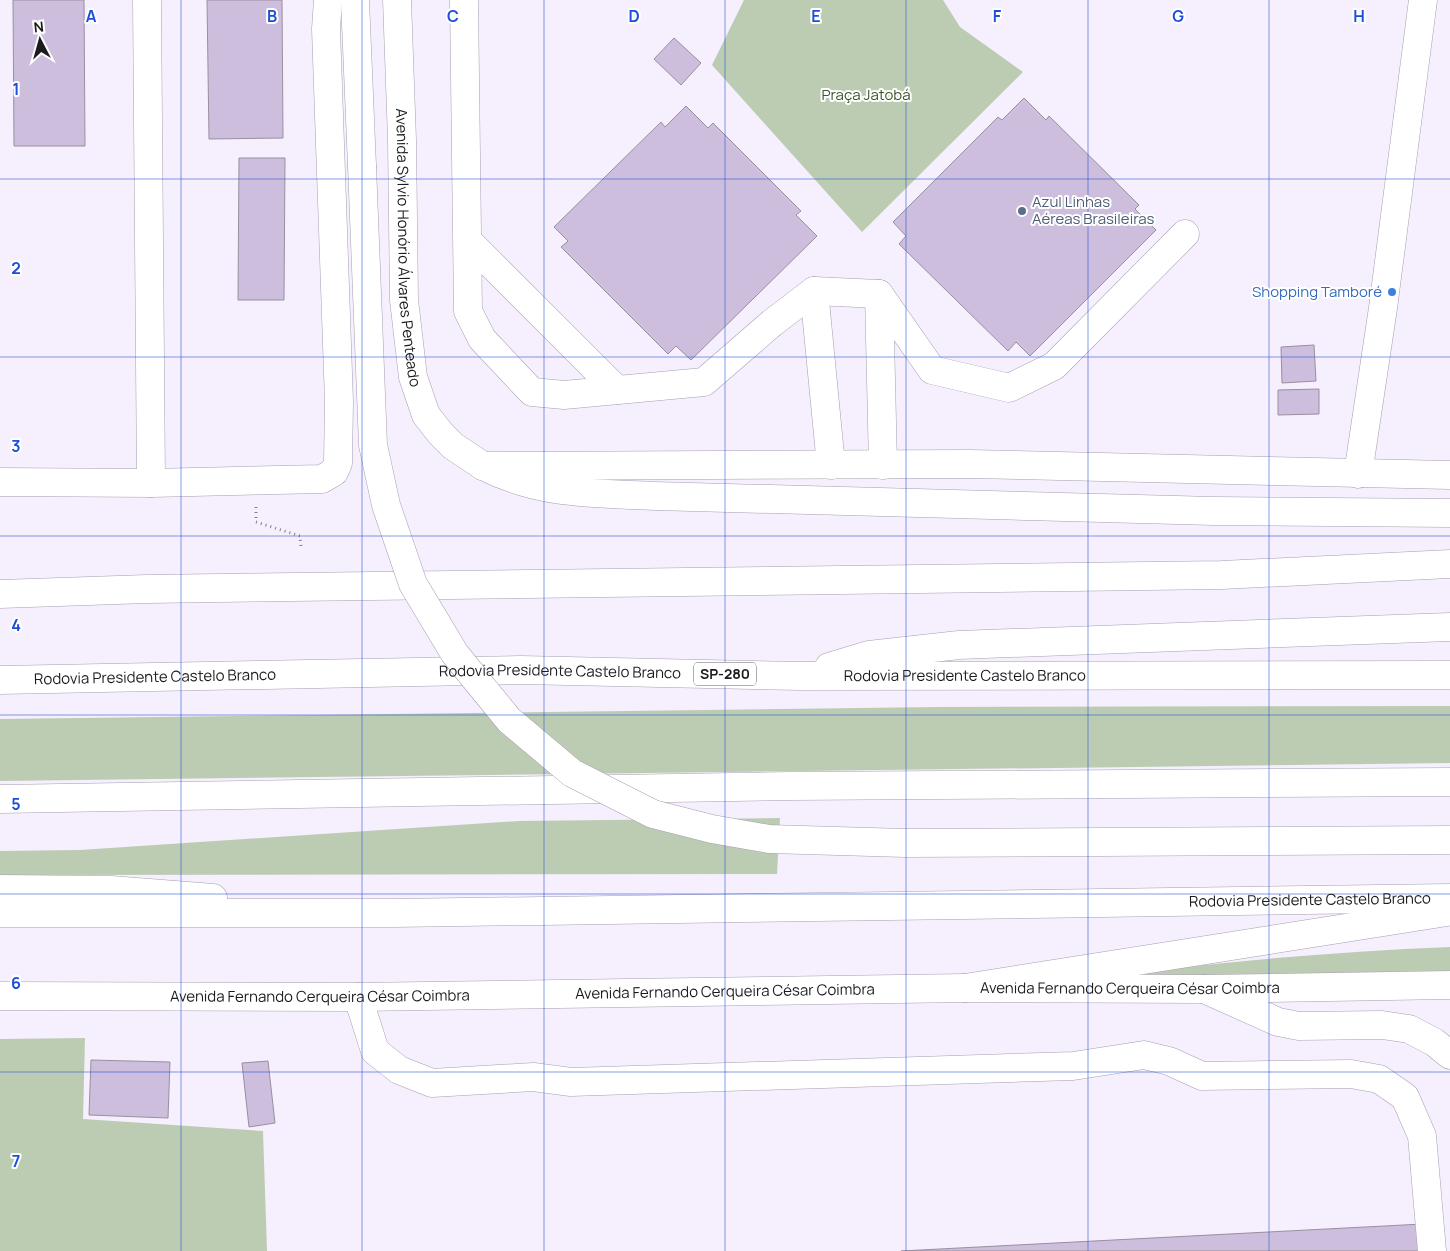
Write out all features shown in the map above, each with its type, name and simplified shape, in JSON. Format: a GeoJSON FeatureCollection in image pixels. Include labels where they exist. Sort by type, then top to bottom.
{"type":"FeatureCollection","features":[{"type":"Feature","properties":{"kind":"main road"},"geometry":{"type":"LineString","coordinates":[[147,0],[151,483]]}},
{"type":"Feature","properties":{"kind":"main road"},"geometry":{"type":"LineString","coordinates":[[0,482],[151,483],[256,479],[322,479],[334,472],[338,463],[339,402],[326,29],[328,0]]}},
{"type":"Feature","properties":{"kind":"main road"},"geometry":{"type":"LineString","coordinates":[[355,0],[373,445],[386,504],[412,584],[454,654],[509,720],[572,773],[653,814],[712,829],[769,839],[905,843],[1450,840]]}},
{"type":"Feature","properties":{"kind":"main road"},"geometry":{"type":"LineString","coordinates":[[464,0],[468,311],[482,339],[532,392],[564,395],[704,382],[772,323],[814,291],[879,294]]}},
{"type":"Feature","properties":{"kind":"main road"},"geometry":{"type":"LineString","coordinates":[[1358,474],[1383,308],[1423,0]]}},
{"type":"Feature","properties":{"kind":"main road","name":"Avenida Sylvio Honório Álvares Penteado"},"geometry":{"type":"LineString","coordinates":[[398,4],[404,300],[413,377],[426,415],[441,434],[453,446],[483,466],[509,479],[535,487],[562,491],[655,496],[1214,511],[1450,513]]}},
{"type":"Feature","properties":{"kind":"main road"},"geometry":{"type":"LineString","coordinates":[[879,294],[932,370],[1009,388],[1054,366],[1185,234]]}},
{"type":"Feature","properties":{"kind":"main road"},"geometry":{"type":"LineString","coordinates":[[468,241],[617,390]]}},
{"type":"Feature","properties":{"kind":"main road"},"geometry":{"type":"LineString","coordinates":[[814,291],[831,465]]}},
{"type":"Feature","properties":{"kind":"main road"},"geometry":{"type":"LineString","coordinates":[[879,294],[883,465]]}},
{"type":"Feature","properties":{"kind":"main road"},"geometry":{"type":"LineString","coordinates":[[483,466],[969,464],[1450,475]]}},
{"type":"Feature","properties":{"kind":"main road"},"geometry":{"type":"LineString","coordinates":[[0,594],[147,589],[1222,575],[1450,564]]}},
{"type":"Feature","properties":{"kind":"main road"},"geometry":{"type":"LineString","coordinates":[[800,676],[869,655],[959,645],[1450,627]]}},
{"type":"Feature","properties":{"kind":"main road","name":"Rodovia Presidente Castelo Branco"},"geometry":{"type":"LineString","coordinates":[[0,680],[521,670],[800,676],[1450,675]]}},
{"type":"Feature","properties":{"kind":"main road"},"geometry":{"type":"LineString","coordinates":[[0,799],[801,786],[1450,782]]}},
{"type":"Feature","properties":{"kind":"main road"},"geometry":{"type":"LineString","coordinates":[[0,889],[165,893],[355,914]]}},
{"type":"Feature","properties":{"kind":"main road","name":"Rodovia Presidente Castelo Branco"},"geometry":{"type":"LineString","coordinates":[[0,913],[355,914],[1450,898]]}},
{"type":"Feature","properties":{"kind":"main road"},"geometry":{"type":"LineString","coordinates":[[965,988],[1450,912]]}},
{"type":"Feature","properties":{"kind":"main road","name":"Avenida Fernando Cerqueira César Coimbra"},"geometry":{"type":"LineString","coordinates":[[0,996],[358,997],[965,988],[1204,989],[1450,985]]}},
{"type":"Feature","properties":{"kind":"main road"},"geometry":{"type":"LineString","coordinates":[[1204,989],[1278,1022],[1299,1026],[1382,1025],[1409,1029],[1434,1042],[1450,1055]]}},
{"type":"Feature","properties":{"kind":"main road"},"geometry":{"type":"LineString","coordinates":[[358,997],[376,1051],[399,1070],[432,1083],[533,1077],[571,1082],[1073,1066],[1144,1055],[1169,1061],[1202,1076],[1350,1074],[1379,1079],[1405,1097],[1422,1136],[1432,1251]]}},
{"type":"Feature","properties":{"kind":"path"},"geometry":{"type":"LineString","coordinates":[[256,479],[256,522],[300,536],[301,547]]}},
{"type":"Feature","properties":{"kind":"green space","name":"Praça Jatobá"},"geometry":{"type":"Polygon","coordinates":[[[744,0],[943,0],[960,27],[1023,72],[862,232],[712,65],[744,0]]]}},
{"type":"Feature","properties":{"kind":"green space"},"geometry":{"type":"Polygon","coordinates":[[[1450,706],[1450,763],[0,781],[0,719],[937,707],[1450,706]]]}},
{"type":"Feature","properties":{"kind":"green space"},"geometry":{"type":"Polygon","coordinates":[[[780,818],[777,874],[0,875],[0,851],[80,850],[519,821],[780,818]]]}},
{"type":"Feature","properties":{"kind":"green space"},"geometry":{"type":"Polygon","coordinates":[[[1450,947],[1450,976],[1071,981],[1260,960],[1450,947]]]}},
{"type":"Feature","properties":{"kind":"green space"},"geometry":{"type":"Polygon","coordinates":[[[85,1038],[83,1119],[263,1131],[267,1251],[0,1251],[0,1039],[85,1038]]]}},
{"type":"Feature","properties":{"kind":"building"},"geometry":{"type":"Polygon","coordinates":[[[13,0],[84,0],[85,146],[14,146],[13,0]]]}},
{"type":"Feature","properties":{"kind":"building"},"geometry":{"type":"Polygon","coordinates":[[[207,0],[282,0],[283,138],[209,139],[207,0]]]}},
{"type":"Feature","properties":{"kind":"building"},"geometry":{"type":"Polygon","coordinates":[[[674,38],[701,63],[681,85],[654,59],[674,38]]]}},
{"type":"Feature","properties":{"kind":"building"},"geometry":{"type":"Polygon","coordinates":[[[1024,98],[1046,120],[1049,116],[1139,205],[1135,209],[1156,230],[1030,356],[1016,342],[1008,351],[899,244],[906,236],[893,222],[998,117],[1002,120],[1024,98]]]}},
{"type":"Feature","properties":{"kind":"building"},"geometry":{"type":"Polygon","coordinates":[[[686,106],[708,128],[713,123],[801,211],[796,215],[817,236],[691,360],[676,346],[668,354],[561,247],[568,241],[554,227],[661,122],[665,127],[686,106]]]}},
{"type":"Feature","properties":{"kind":"building"},"geometry":{"type":"Polygon","coordinates":[[[239,158],[285,158],[284,300],[238,300],[239,158]]]}},
{"type":"Feature","properties":{"kind":"building"},"geometry":{"type":"Polygon","coordinates":[[[1314,345],[1316,381],[1282,383],[1281,347],[1314,345]]]}},
{"type":"Feature","properties":{"kind":"building"},"geometry":{"type":"Polygon","coordinates":[[[1319,389],[1319,414],[1278,415],[1278,390],[1319,389]]]}},
{"type":"Feature","properties":{"kind":"building"},"geometry":{"type":"Polygon","coordinates":[[[91,1060],[170,1062],[168,1118],[89,1115],[91,1060]]]}},
{"type":"Feature","properties":{"kind":"building"},"geometry":{"type":"Polygon","coordinates":[[[268,1061],[275,1123],[249,1127],[242,1063],[268,1061]]]}},
{"type":"Feature","properties":{"kind":"building"},"geometry":{"type":"Polygon","coordinates":[[[1423,1224],[1423,1251],[901,1251],[1423,1224]]]}},
{"type":"Feature","properties":{"kind":"place","name":"Azul Linhas Aéreas Brasileiras"},"geometry":{"type":"Point","coordinates":[1022,211]}},
{"type":"Feature","properties":{"kind":"place","name":"Shopping Tamboré"},"geometry":{"type":"Point","coordinates":[1392,292]}}]}
